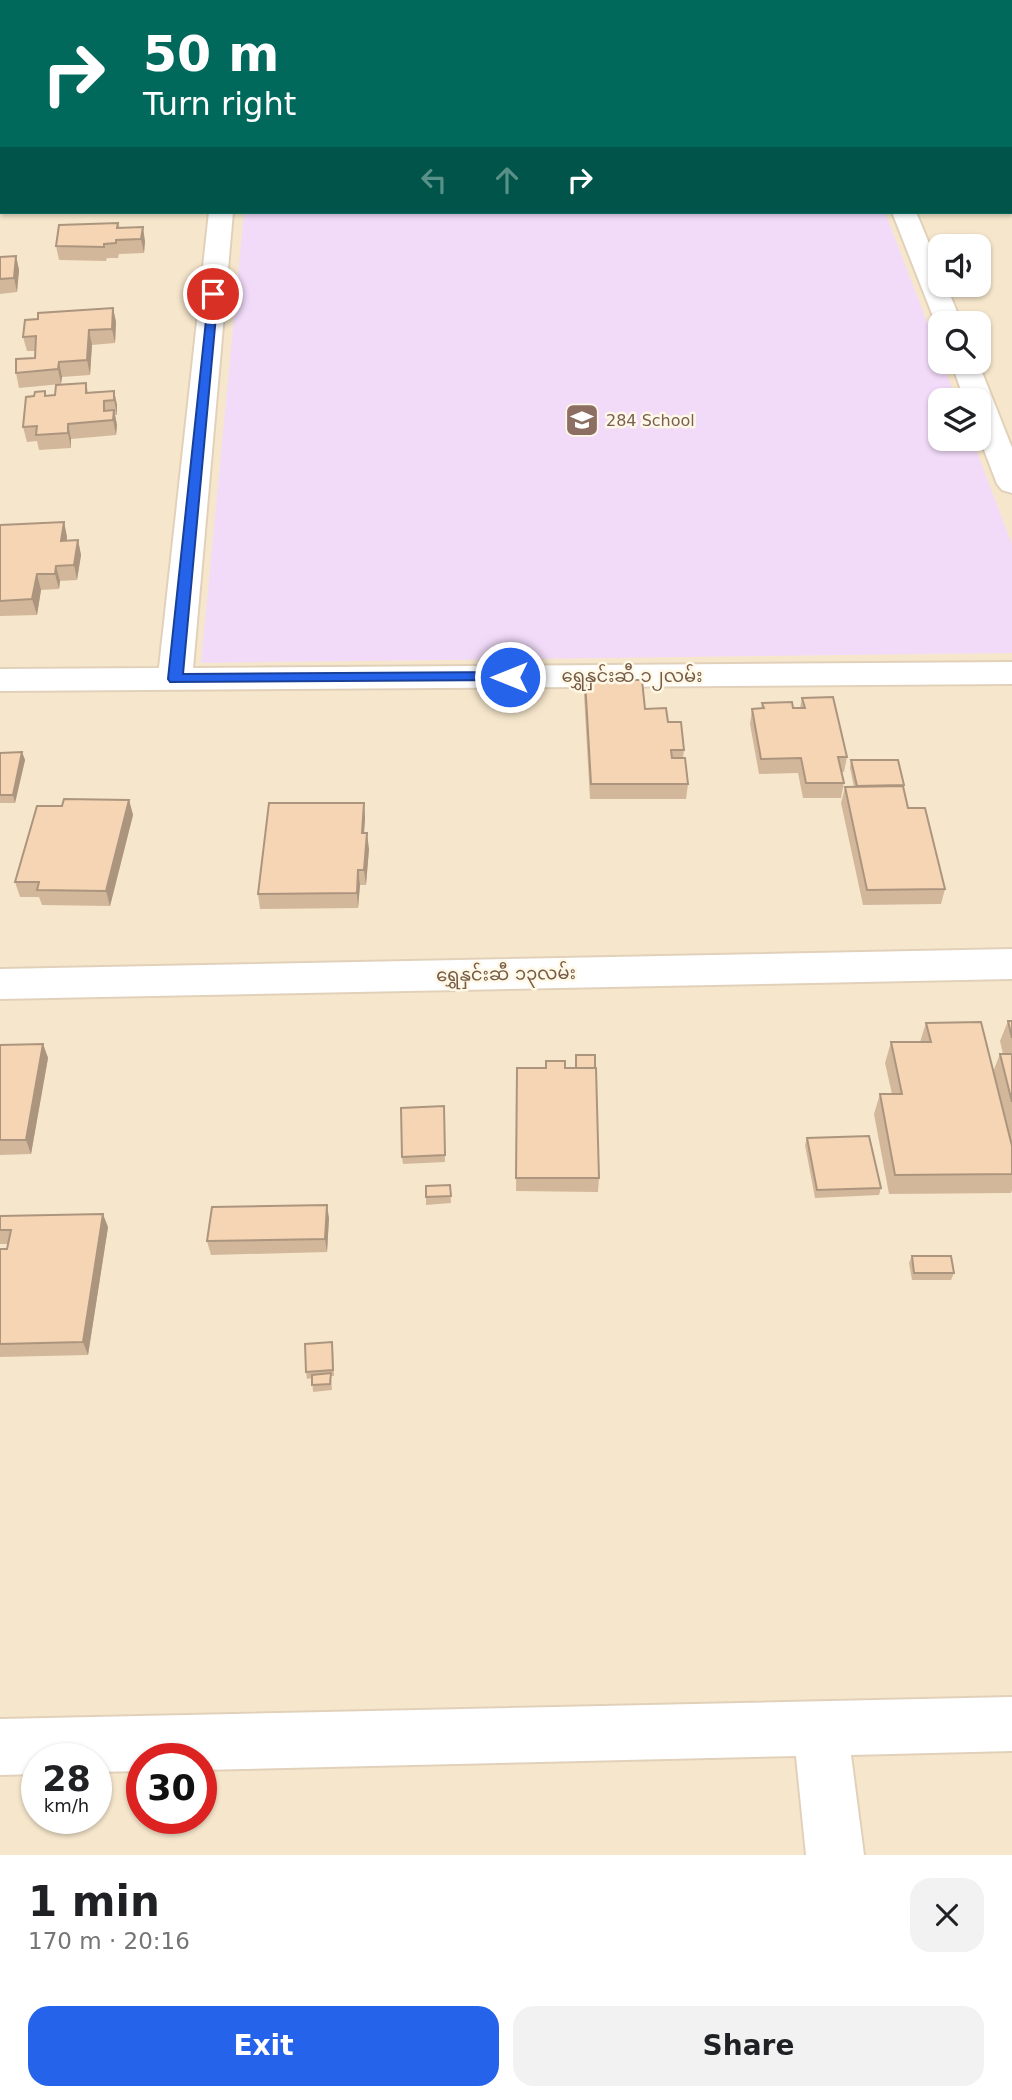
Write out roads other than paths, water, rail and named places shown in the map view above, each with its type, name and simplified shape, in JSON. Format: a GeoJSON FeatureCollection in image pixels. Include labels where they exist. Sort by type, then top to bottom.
{"type":"FeatureCollection","features":[{"type":"Feature","properties":{"kind":"street"},"geometry":{"type":"LineString","coordinates":[[175,679],[221,214]]}},
{"type":"Feature","properties":{"kind":"street"},"geometry":{"type":"LineString","coordinates":[[905,214],[943,311]]}},
{"type":"Feature","properties":{"kind":"street"},"geometry":{"type":"LineString","coordinates":[[969,374],[1012,484]]}},
{"type":"Feature","properties":{"kind":"street","name":"ရွှေနှင်းဆီ ၁၂လမ်း"},"geometry":{"type":"LineString","coordinates":[[0,680],[1012,673]]}},
{"type":"Feature","properties":{"kind":"street","name":"ရွှေနှင်းဆီ ၁၃လမ်း"},"geometry":{"type":"LineString","coordinates":[[0,984],[1012,964]]}},
{"type":"Feature","properties":{"kind":"street"},"geometry":{"type":"LineString","coordinates":[[0,1747],[1012,1724]]}},
{"type":"Feature","properties":{"kind":"street"},"geometry":{"type":"LineString","coordinates":[[820,1728],[835,1855]]}},
{"type":"Feature","properties":{"kind":"place","name":"284 School"},"geometry":{"type":"Point","coordinates":[582,420]}}]}
